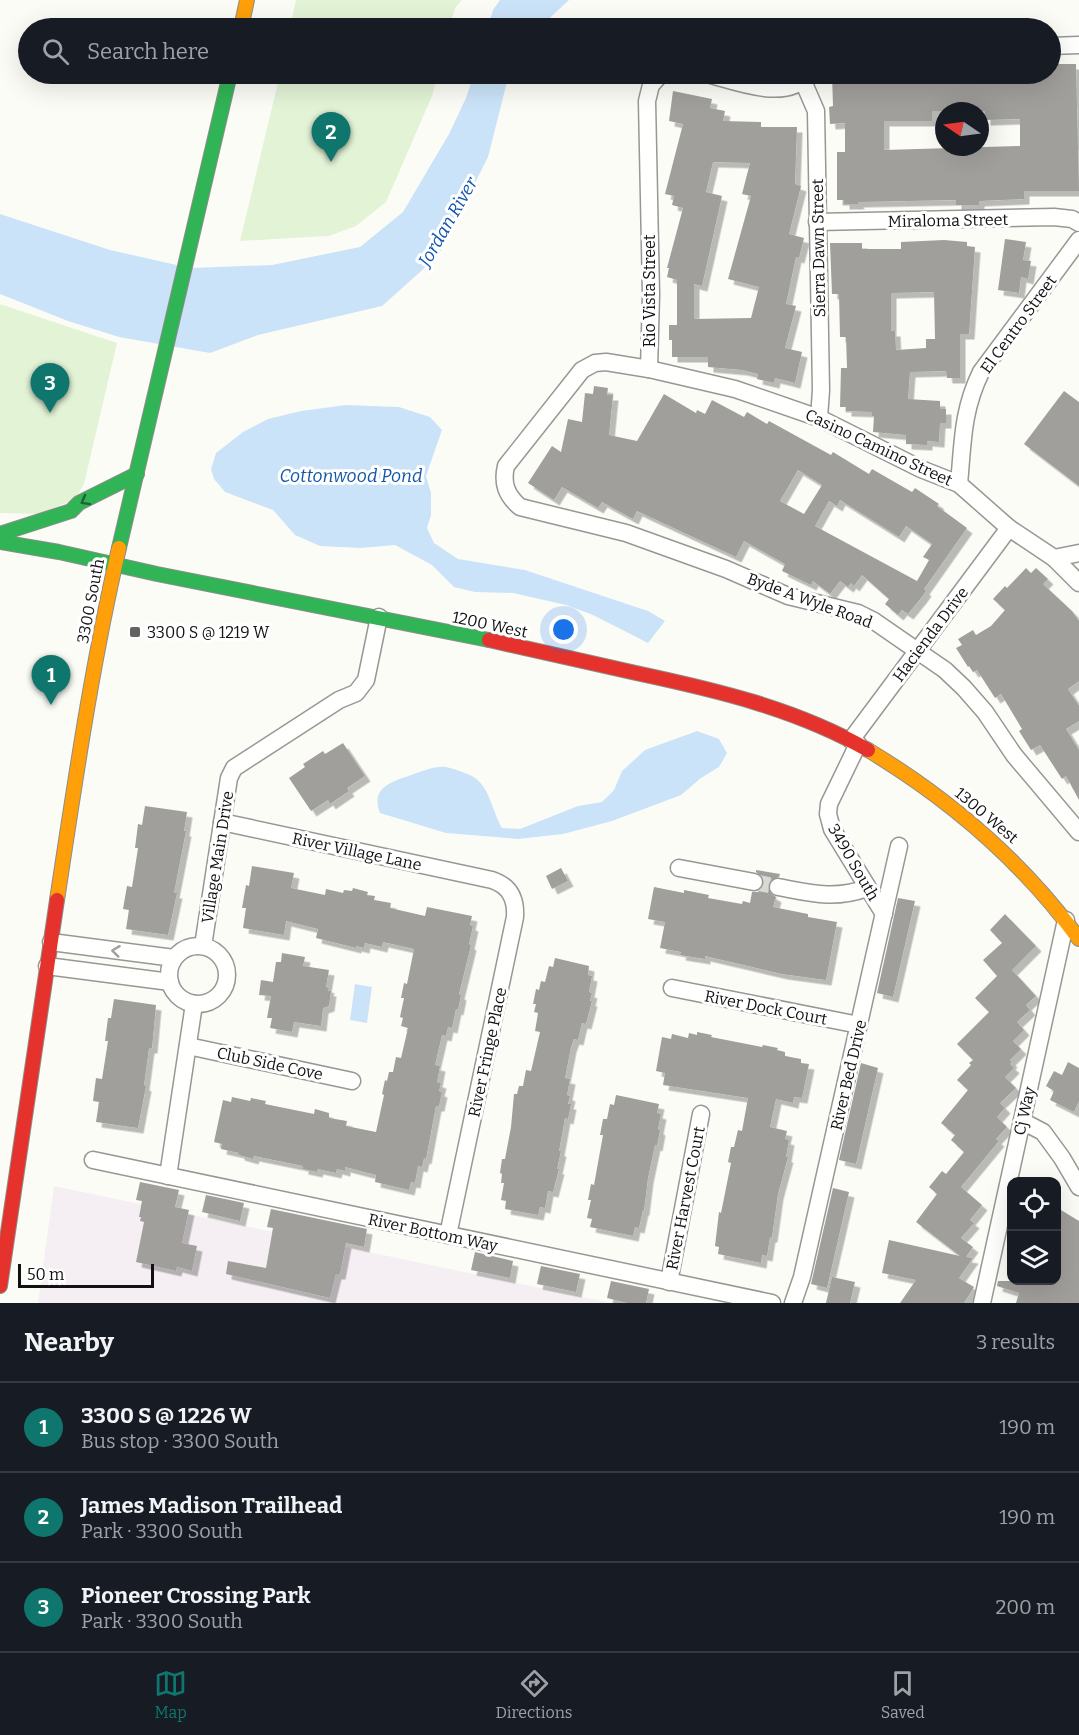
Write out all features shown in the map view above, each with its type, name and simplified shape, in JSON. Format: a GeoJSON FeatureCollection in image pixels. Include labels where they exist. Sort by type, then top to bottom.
{"type":"FeatureCollection","features":[{"type":"Feature","properties":{"kind":"main road"},"geometry":{"type":"LineString","coordinates":[[243,18],[247,0]]}},
{"type":"Feature","properties":{"kind":"main road","name":"3300 South"},"geometry":{"type":"LineString","coordinates":[[0,1286],[85,718],[114,564],[228,84]]}},
{"type":"Feature","properties":{"kind":"main road"},"geometry":{"type":"LineString","coordinates":[[0,534],[70,511],[79,503],[137,474]]}},
{"type":"Feature","properties":{"kind":"main road","name":"1200 West"},"geometry":{"type":"LineString","coordinates":[[0,542],[22,544],[215,586],[379,617],[732,696],[803,718],[855,742]]}},
{"type":"Feature","properties":{"kind":"main road","name":"1300 West"},"geometry":{"type":"LineString","coordinates":[[855,742],[927,787],[975,824],[1015,861],[1066,920],[1079,939]]}},
{"type":"Feature","properties":{"kind":"street"},"geometry":{"type":"LineString","coordinates":[[1061,45],[1079,45]]}},
{"type":"Feature","properties":{"kind":"street","name":"Rio Vista Street"},"geometry":{"type":"LineString","coordinates":[[506,489],[504,478],[506,466],[582,370],[595,363],[606,362],[649,369],[651,294],[647,101],[652,84]]}},
{"type":"Feature","properties":{"kind":"street"},"geometry":{"type":"LineString","coordinates":[[751,84],[778,90],[790,84]]}},
{"type":"Feature","properties":{"kind":"street","name":"Sierra Dawn Street"},"geometry":{"type":"LineString","coordinates":[[807,84],[816,111],[821,390],[819,418]]}},
{"type":"Feature","properties":{"kind":"street","name":"Miraloma Street"},"geometry":{"type":"LineString","coordinates":[[817,222],[1054,217],[1072,219],[1079,223]]}},
{"type":"Feature","properties":{"kind":"street","name":"El Centro Street"},"geometry":{"type":"LineString","coordinates":[[959,484],[966,412],[981,372],[1079,240]]}},
{"type":"Feature","properties":{"kind":"street","name":"Casino Camino Street"},"geometry":{"type":"LineString","coordinates":[[649,369],[735,389],[819,418],[921,469],[959,484],[1009,528],[1054,558],[1079,583]]}},
{"type":"Feature","properties":{"kind":"street","name":"Byde A Wyle Road"},"geometry":{"type":"LineString","coordinates":[[506,489],[510,499],[520,507],[626,533],[726,569],[788,596],[858,614],[874,621],[945,670],[964,688],[985,712],[1014,755],[1079,832]]}},
{"type":"Feature","properties":{"kind":"street","name":"Hacienda Drive"},"geometry":{"type":"LineString","coordinates":[[855,742],[918,651],[1009,528]]}},
{"type":"Feature","properties":{"kind":"street"},"geometry":{"type":"LineString","coordinates":[[1054,558],[1079,553]]}},
{"type":"Feature","properties":{"kind":"street","name":"Village Main Drive"},"geometry":{"type":"LineString","coordinates":[[203,946],[229,778],[234,768],[339,700],[356,693],[366,680],[379,617]]}},
{"type":"Feature","properties":{"kind":"street","name":"3490 South"},"geometry":{"type":"LineString","coordinates":[[855,742],[831,796],[828,814],[832,829],[884,914]]}},
{"type":"Feature","properties":{"kind":"street","name":"River Village Lane"},"geometry":{"type":"LineString","coordinates":[[222,822],[492,880]]}},
{"type":"Feature","properties":{"kind":"street","name":"River Bed Drive"},"geometry":{"type":"LineString","coordinates":[[793,1303],[802,1277],[900,846]]}},
{"type":"Feature","properties":{"kind":"street"},"geometry":{"type":"LineString","coordinates":[[679,868],[754,882]]}},
{"type":"Feature","properties":{"kind":"street","name":"River Fringe Place"},"geometry":{"type":"LineString","coordinates":[[448,1235],[515,917],[514,897],[500,883],[492,880]]}},
{"type":"Feature","properties":{"kind":"street"},"geometry":{"type":"LineString","coordinates":[[778,887],[827,896],[851,894],[867,888]]}},
{"type":"Feature","properties":{"kind":"street","name":"Cj Way"},"geometry":{"type":"LineString","coordinates":[[982,1303],[1066,920]]}},
{"type":"Feature","properties":{"kind":"street"},"geometry":{"type":"LineString","coordinates":[[51,942],[174,958],[170,965],[170,982],[175,992],[183,1000],[194,1004],[168,1176]]}},
{"type":"Feature","properties":{"kind":"street","name":"Village Main Drive"},"geometry":{"type":"LineString","coordinates":[[174,958],[182,950],[192,946],[203,946],[220,955],[225,964],[226,984],[221,992],[213,999],[194,1004]]}},
{"type":"Feature","properties":{"kind":"street"},"geometry":{"type":"LineString","coordinates":[[47,966],[170,982]]}},
{"type":"Feature","properties":{"kind":"street","name":"River Dock Court"},"geometry":{"type":"LineString","coordinates":[[672,988],[859,1025]]}},
{"type":"Feature","properties":{"kind":"street","name":"Club Side Cove"},"geometry":{"type":"LineString","coordinates":[[188,1046],[352,1081]]}},
{"type":"Feature","properties":{"kind":"street","name":"River Harvest Court"},"geometry":{"type":"LineString","coordinates":[[669,1282],[701,1114]]}},
{"type":"Feature","properties":{"kind":"street"},"geometry":{"type":"LineString","coordinates":[[1022,1120],[1043,1132],[1079,1187]]}},
{"type":"Feature","properties":{"kind":"street","name":"River Bottom Way"},"geometry":{"type":"LineString","coordinates":[[93,1160],[772,1303]]}},
{"type":"Feature","properties":{"kind":"shaded area"},"geometry":{"type":"Polygon","coordinates":[[[54,1186],[612,1303],[38,1303],[54,1186]]]}},
{"type":"Feature","properties":{"kind":"green space"},"geometry":{"type":"Polygon","coordinates":[[[296,0],[462,0],[455,8],[452,18],[292,18],[296,0]]]}},
{"type":"Feature","properties":{"kind":"green space"},"geometry":{"type":"Polygon","coordinates":[[[278,84],[435,84],[386,202],[356,226],[329,236],[240,241],[278,84]]]}},
{"type":"Feature","properties":{"kind":"green space"},"geometry":{"type":"Polygon","coordinates":[[[0,304],[117,343],[84,484],[75,499],[40,514],[0,513],[0,304]]]}},
{"type":"Feature","properties":{"kind":"water"},"geometry":{"type":"Polygon","coordinates":[[[500,0],[569,0],[550,18],[491,18],[500,0]]]}},
{"type":"Feature","properties":{"kind":"water","name":"Jordan River"},"geometry":{"type":"Polygon","coordinates":[[[471,84],[506,84],[488,157],[438,256],[382,306],[258,335],[210,353],[119,337],[68,321],[0,294],[0,214],[110,250],[190,268],[272,265],[360,247],[403,212],[449,134],[471,84]]]}},
{"type":"Feature","properties":{"kind":"water","name":"Cottonwood Pond"},"geometry":{"type":"Polygon","coordinates":[[[346,405],[399,407],[430,417],[442,430],[426,476],[431,493],[431,515],[427,528],[434,543],[458,559],[525,570],[648,611],[665,621],[648,643],[593,615],[566,605],[513,593],[475,592],[454,587],[432,565],[395,545],[361,548],[320,546],[295,535],[273,510],[225,492],[214,479],[211,469],[216,453],[243,432],[268,419],[301,411],[346,405]]]}},
{"type":"Feature","properties":{"kind":"water"},"geometry":{"type":"Polygon","coordinates":[[[697,731],[719,739],[727,753],[719,767],[701,778],[681,795],[612,821],[563,834],[518,839],[446,833],[380,813],[378,796],[386,786],[399,779],[441,767],[459,771],[478,780],[487,792],[502,828],[520,829],[578,806],[602,802],[614,790],[622,771],[645,750],[697,731]]]}},
{"type":"Feature","properties":{"kind":"water"},"geometry":{"type":"Polygon","coordinates":[[[355,984],[372,987],[367,1023],[350,1020],[355,984]]]}},
{"type":"Feature","properties":{"kind":"building"},"geometry":{"type":"Polygon","coordinates":[[[1061,64],[1076,64],[1079,191],[1024,191],[1024,199],[979,201],[979,205],[956,205],[956,200],[844,204],[844,200],[837,200],[837,152],[845,152],[845,123],[830,124],[829,107],[833,106],[832,84],[1061,84],[1061,64]]]}},
{"type":"Feature","properties":{"kind":"building"},"geometry":{"type":"Polygon","coordinates":[[[673,91],[712,99],[710,108],[725,111],[723,121],[761,122],[761,127],[797,127],[795,184],[801,186],[789,234],[804,238],[799,258],[796,257],[786,304],[796,306],[785,348],[802,352],[795,383],[775,378],[774,383],[757,379],[758,374],[742,370],[708,367],[708,357],[672,357],[669,325],[677,325],[677,280],[667,277],[669,268],[667,268],[683,208],[672,205],[674,196],[665,194],[683,124],[669,121],[673,91]],[[713,162],[706,192],[722,196],[702,286],[694,284],[694,319],[751,318],[759,287],[728,279],[751,196],[742,194],[750,163],[713,162]]]}},
{"type":"Feature","properties":{"kind":"building"},"geometry":{"type":"Polygon","coordinates":[[[1005,239],[1026,242],[1023,260],[1031,261],[1028,279],[1021,277],[1019,293],[998,290],[1005,239]]]}},
{"type":"Feature","properties":{"kind":"building"},"geometry":{"type":"Polygon","coordinates":[[[944,240],[967,242],[967,246],[975,247],[969,334],[960,334],[960,378],[947,378],[946,371],[910,372],[908,399],[940,401],[940,409],[946,409],[946,423],[940,423],[939,442],[927,441],[927,445],[906,444],[906,435],[873,432],[872,412],[846,411],[846,407],[840,407],[841,368],[847,368],[846,337],[840,337],[839,294],[832,294],[830,243],[862,243],[862,249],[901,249],[901,242],[944,240]],[[934,292],[891,293],[891,331],[895,331],[896,350],[926,348],[926,339],[935,339],[934,292]]]}},
{"type":"Feature","properties":{"kind":"building"},"geometry":{"type":"Polygon","coordinates":[[[594,386],[608,388],[607,395],[613,395],[609,435],[637,441],[664,394],[696,413],[697,410],[705,414],[712,400],[744,417],[747,412],[767,424],[769,421],[831,455],[833,452],[869,474],[872,469],[912,492],[915,488],[939,504],[937,506],[967,528],[924,589],[926,591],[921,598],[908,614],[902,610],[898,615],[885,604],[889,599],[862,575],[854,586],[851,583],[848,587],[840,581],[830,594],[813,581],[811,585],[782,571],[785,564],[744,541],[736,557],[637,511],[633,519],[602,502],[598,508],[562,487],[554,500],[528,483],[552,446],[561,452],[568,419],[582,422],[585,393],[593,394],[594,386]],[[798,470],[780,501],[804,514],[822,485],[798,470]],[[840,500],[837,506],[829,501],[815,526],[917,581],[929,560],[923,557],[932,544],[906,526],[899,537],[840,500]]]}},
{"type":"Feature","properties":{"kind":"building"},"geometry":{"type":"Polygon","coordinates":[[[1064,391],[1079,402],[1079,486],[1024,444],[1064,391]]]}},
{"type":"Feature","properties":{"kind":"building"},"geometry":{"type":"Polygon","coordinates":[[[1026,568],[1031,573],[1036,568],[1048,579],[1043,584],[1072,611],[1079,621],[1079,681],[1068,689],[1079,706],[1079,721],[1066,729],[1079,750],[1079,800],[1066,776],[1062,779],[1040,745],[1031,750],[1019,731],[1022,729],[1001,694],[995,698],[977,670],[973,672],[968,667],[956,648],[962,645],[958,639],[973,630],[976,635],[991,626],[1005,610],[993,599],[1026,568]]]}},
{"type":"Feature","properties":{"kind":"building"},"geometry":{"type":"Polygon","coordinates":[[[343,743],[365,776],[347,788],[349,791],[330,804],[328,800],[311,811],[289,778],[305,767],[303,764],[323,751],[325,754],[343,743]]]}},
{"type":"Feature","properties":{"kind":"building"},"geometry":{"type":"Polygon","coordinates":[[[145,806],[187,812],[184,831],[186,831],[174,893],[177,893],[168,935],[126,929],[129,910],[123,909],[127,886],[132,887],[138,848],[135,848],[138,824],[142,825],[145,806]]]}},
{"type":"Feature","properties":{"kind":"building"},"geometry":{"type":"Polygon","coordinates":[[[252,866],[294,873],[291,888],[325,895],[326,889],[343,893],[344,890],[352,891],[353,888],[375,896],[374,900],[391,903],[390,908],[425,916],[427,907],[472,916],[470,925],[473,926],[469,944],[471,945],[459,994],[461,995],[458,1010],[456,1009],[452,1028],[448,1027],[446,1036],[442,1035],[435,1065],[440,1066],[437,1082],[441,1083],[439,1091],[442,1092],[439,1106],[436,1106],[426,1159],[424,1158],[422,1167],[418,1166],[415,1183],[411,1182],[409,1190],[375,1182],[376,1175],[345,1167],[345,1171],[337,1169],[336,1173],[318,1169],[317,1172],[303,1169],[303,1166],[254,1156],[253,1159],[221,1149],[222,1144],[214,1142],[223,1100],[231,1102],[232,1097],[250,1101],[251,1098],[266,1101],[265,1104],[314,1114],[315,1109],[329,1113],[329,1118],[347,1121],[346,1126],[376,1132],[385,1080],[387,1081],[389,1072],[393,1072],[396,1057],[401,1058],[408,1028],[401,1026],[403,1018],[400,1017],[404,998],[401,998],[404,983],[407,984],[414,949],[383,942],[382,947],[365,943],[364,948],[356,946],[356,948],[316,938],[318,929],[286,921],[284,935],[243,928],[246,908],[242,908],[252,866]]]}},
{"type":"Feature","properties":{"kind":"building"},"geometry":{"type":"Polygon","coordinates":[[[561,868],[568,881],[552,889],[546,876],[561,868]]]}},
{"type":"Feature","properties":{"kind":"building"},"geometry":{"type":"Polygon","coordinates":[[[756,870],[780,874],[779,877],[771,880],[768,886],[771,894],[776,897],[773,907],[837,922],[826,980],[782,974],[705,956],[705,959],[680,955],[681,952],[660,948],[665,922],[648,919],[654,887],[684,893],[684,890],[709,895],[708,898],[742,904],[743,901],[750,903],[752,892],[758,892],[764,884],[764,878],[756,870]]]}},
{"type":"Feature","properties":{"kind":"building"},"geometry":{"type":"Polygon","coordinates":[[[898,898],[915,901],[893,997],[877,993],[898,898]]]}},
{"type":"Feature","properties":{"kind":"building"},"geometry":{"type":"Polygon","coordinates":[[[1005,914],[1036,946],[1012,970],[1036,996],[1026,1005],[1030,1010],[1017,1022],[1024,1030],[1013,1041],[1021,1049],[1010,1060],[1014,1068],[1005,1077],[1016,1088],[1000,1103],[1005,1108],[997,1117],[1007,1127],[996,1139],[999,1141],[961,1187],[982,1205],[970,1220],[974,1223],[961,1238],[973,1247],[966,1257],[973,1258],[959,1278],[974,1287],[964,1303],[900,1303],[916,1280],[882,1273],[889,1240],[960,1256],[916,1222],[937,1194],[929,1187],[942,1171],[946,1174],[964,1152],[951,1140],[955,1135],[941,1123],[968,1090],[957,1080],[973,1060],[957,1044],[989,1012],[975,998],[997,976],[983,960],[1002,943],[990,930],[1005,914]]]}},
{"type":"Feature","properties":{"kind":"building"},"geometry":{"type":"Polygon","coordinates":[[[282,953],[305,957],[303,966],[329,970],[326,987],[329,988],[328,991],[331,991],[329,1006],[323,1008],[321,1026],[294,1022],[292,1032],[270,1028],[272,1018],[267,1018],[271,996],[259,995],[261,980],[273,982],[276,962],[281,962],[282,953]]]}},
{"type":"Feature","properties":{"kind":"building"},"geometry":{"type":"Polygon","coordinates":[[[555,958],[589,966],[588,975],[592,976],[589,992],[592,993],[590,1001],[592,1001],[586,1024],[582,1023],[578,1040],[574,1039],[571,1047],[565,1078],[570,1079],[567,1095],[570,1096],[568,1104],[571,1104],[568,1119],[565,1118],[559,1151],[561,1151],[557,1169],[559,1169],[553,1192],[548,1191],[545,1208],[540,1207],[538,1215],[505,1209],[506,1201],[501,1200],[504,1183],[501,1183],[502,1174],[500,1173],[511,1127],[514,1094],[517,1094],[519,1086],[523,1086],[526,1070],[531,1071],[540,1032],[535,1031],[538,1013],[534,1012],[536,1004],[533,1004],[536,989],[539,990],[541,981],[545,982],[549,966],[553,967],[555,958]]]}},
{"type":"Feature","properties":{"kind":"building"},"geometry":{"type":"Polygon","coordinates":[[[114,999],[156,1005],[152,1048],[149,1048],[144,1085],[146,1086],[138,1128],[96,1122],[99,1102],[93,1101],[96,1078],[102,1079],[108,1041],[105,1041],[108,1018],[111,1018],[114,999]]]}},
{"type":"Feature","properties":{"kind":"building"},"geometry":{"type":"Polygon","coordinates":[[[697,1032],[712,1035],[711,1037],[778,1048],[777,1050],[785,1052],[785,1056],[801,1059],[801,1063],[809,1064],[802,1098],[794,1097],[793,1103],[776,1099],[770,1127],[787,1131],[785,1139],[789,1140],[786,1157],[788,1157],[778,1194],[772,1237],[770,1237],[767,1256],[762,1255],[761,1263],[718,1254],[719,1247],[715,1246],[719,1212],[721,1213],[731,1163],[728,1162],[731,1147],[734,1147],[738,1130],[742,1131],[748,1098],[663,1085],[665,1073],[656,1071],[662,1037],[671,1039],[672,1034],[688,1038],[689,1033],[697,1035],[697,1032]]]}},
{"type":"Feature","properties":{"kind":"building"},"geometry":{"type":"Polygon","coordinates":[[[1068,1062],[1079,1068],[1079,1101],[1074,1112],[1050,1100],[1054,1091],[1046,1086],[1054,1071],[1062,1075],[1068,1062]]]}},
{"type":"Feature","properties":{"kind":"building"},"geometry":{"type":"Polygon","coordinates":[[[861,1063],[878,1068],[856,1164],[839,1160],[861,1063]]]}},
{"type":"Feature","properties":{"kind":"building"},"geometry":{"type":"Polygon","coordinates":[[[616,1095],[659,1104],[657,1113],[661,1114],[658,1129],[660,1130],[648,1178],[644,1210],[639,1228],[635,1227],[633,1236],[590,1227],[592,1219],[587,1218],[591,1200],[588,1200],[591,1184],[594,1185],[603,1135],[600,1135],[603,1119],[607,1119],[610,1104],[614,1105],[616,1095]]]}},
{"type":"Feature","properties":{"kind":"building"},"geometry":{"type":"Polygon","coordinates":[[[140,1182],[179,1190],[175,1207],[189,1210],[182,1243],[197,1246],[192,1271],[177,1267],[176,1271],[136,1262],[144,1222],[140,1221],[141,1217],[139,1217],[142,1201],[136,1200],[140,1182]]]}},
{"type":"Feature","properties":{"kind":"building"},"geometry":{"type":"Polygon","coordinates":[[[833,1188],[849,1192],[827,1288],[811,1284],[833,1188]]]}},
{"type":"Feature","properties":{"kind":"building"},"geometry":{"type":"Polygon","coordinates":[[[206,1195],[244,1203],[240,1221],[202,1212],[206,1195]]]}},
{"type":"Feature","properties":{"kind":"building"},"geometry":{"type":"Polygon","coordinates":[[[271,1209],[367,1229],[364,1247],[346,1243],[340,1274],[336,1274],[330,1298],[226,1274],[228,1261],[266,1268],[273,1228],[267,1227],[271,1209]]]}},
{"type":"Feature","properties":{"kind":"building"},"geometry":{"type":"Polygon","coordinates":[[[1061,1210],[1079,1221],[1079,1303],[1016,1303],[1019,1293],[997,1286],[998,1281],[1007,1281],[1007,1285],[1061,1285],[1061,1210]]]}},
{"type":"Feature","properties":{"kind":"building"},"geometry":{"type":"Polygon","coordinates":[[[475,1252],[513,1261],[510,1278],[471,1270],[475,1252]]]}},
{"type":"Feature","properties":{"kind":"building"},"geometry":{"type":"Polygon","coordinates":[[[541,1266],[580,1274],[576,1292],[537,1284],[541,1266]]]}},
{"type":"Feature","properties":{"kind":"building"},"geometry":{"type":"Polygon","coordinates":[[[832,1277],[855,1282],[850,1303],[826,1303],[832,1277]]]}},
{"type":"Feature","properties":{"kind":"building"},"geometry":{"type":"Polygon","coordinates":[[[611,1281],[649,1289],[646,1303],[627,1303],[607,1298],[611,1281]]]}},
{"type":"Feature","properties":{"kind":"tunnel"},"geometry":{"type":"LineString","coordinates":[[754,882],[778,887]]}},
{"type":"Feature","properties":{"kind":"traffic: fast"},"geometry":{"type":"LineString","coordinates":[[119,548],[228,84]]}},
{"type":"Feature","properties":{"kind":"traffic: fast"},"geometry":{"type":"LineString","coordinates":[[0,534],[71,511],[79,503],[137,474]]}},
{"type":"Feature","properties":{"kind":"traffic: fast"},"geometry":{"type":"LineString","coordinates":[[0,542],[489,640]]}},
{"type":"Feature","properties":{"kind":"traffic: slow"},"geometry":{"type":"LineString","coordinates":[[243,18],[247,0]]}},
{"type":"Feature","properties":{"kind":"traffic: slow"},"geometry":{"type":"LineString","coordinates":[[57,900],[92,679],[119,548]]}},
{"type":"Feature","properties":{"kind":"traffic: slow"},"geometry":{"type":"LineString","coordinates":[[868,750],[928,790],[983,834],[1034,884],[1079,939]]}},
{"type":"Feature","properties":{"kind":"traffic: jam"},"geometry":{"type":"LineString","coordinates":[[489,640],[696,686],[755,702],[813,723],[868,750]]}},
{"type":"Feature","properties":{"kind":"traffic: jam"},"geometry":{"type":"LineString","coordinates":[[0,1286],[57,900]]}},
{"type":"Feature","properties":{"kind":"place","name":"James Madison Trailhead"},"geometry":{"type":"Point","coordinates":[331,162]}},
{"type":"Feature","properties":{"kind":"place","name":"Pioneer Crossing Park"},"geometry":{"type":"Point","coordinates":[50,413]}},
{"type":"Feature","properties":{"kind":"place","name":"3300 S @ 1219 W"},"geometry":{"type":"Point","coordinates":[135,632]}},
{"type":"Feature","properties":{"kind":"place","name":"3300 S @ 1226 W"},"geometry":{"type":"Point","coordinates":[51,705]}}]}
